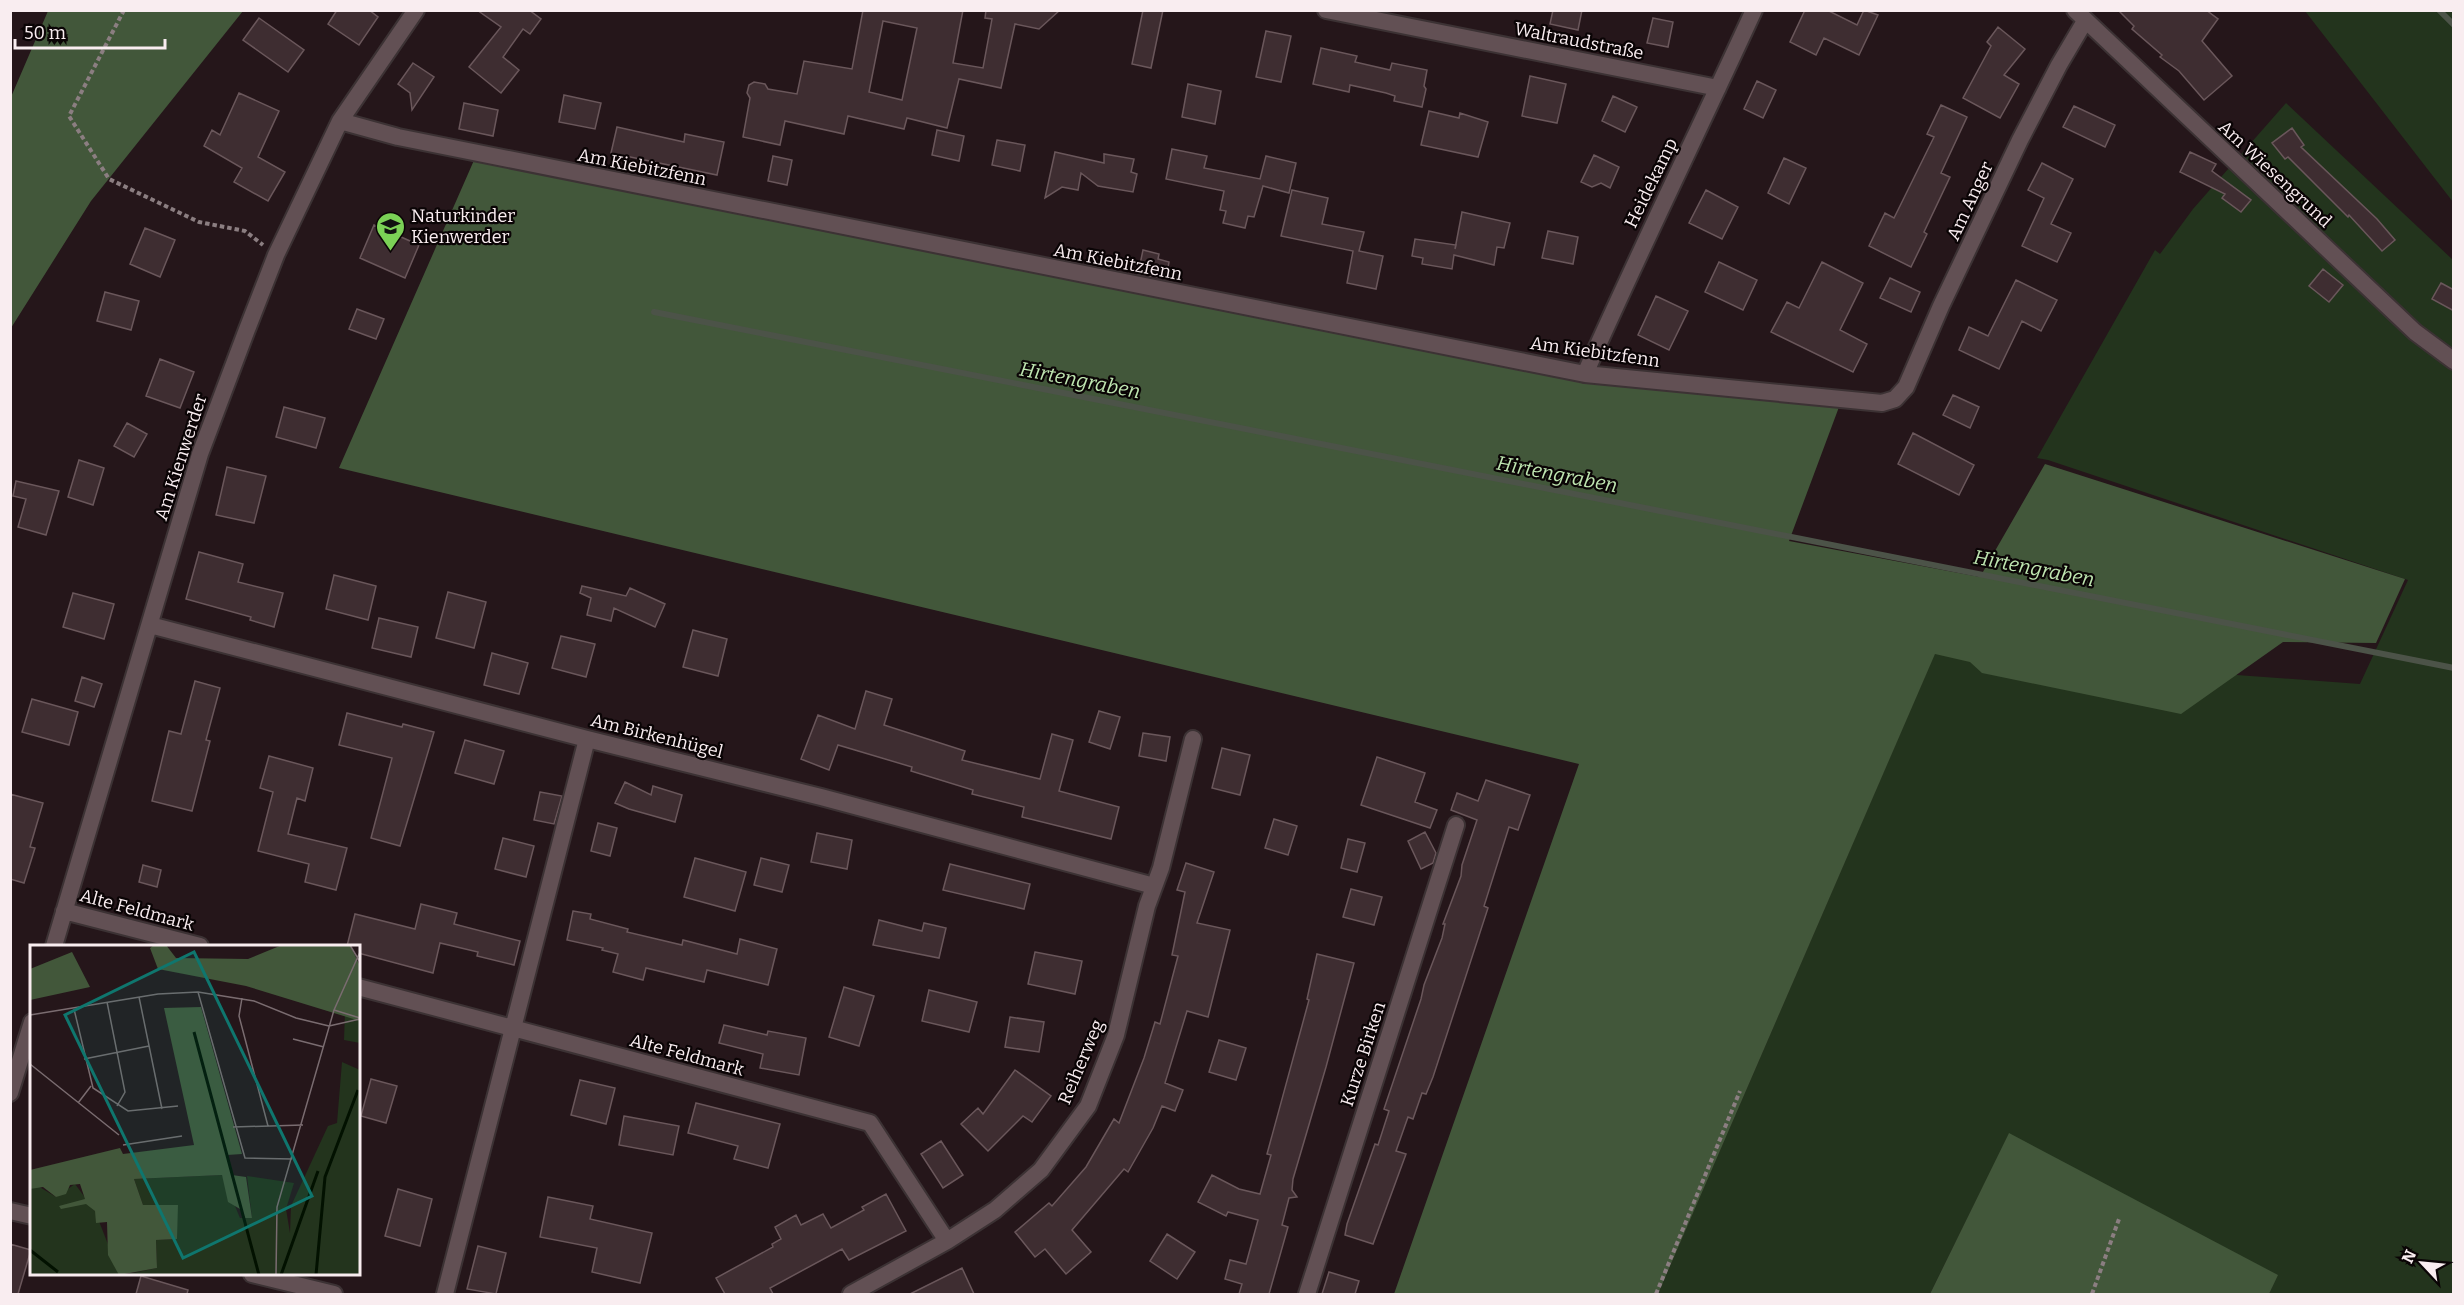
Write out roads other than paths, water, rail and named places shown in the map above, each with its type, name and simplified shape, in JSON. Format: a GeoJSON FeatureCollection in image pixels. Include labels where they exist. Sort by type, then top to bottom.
{"type":"FeatureCollection","features":[{"type":"Feature","properties":{"kind":"street","name":"Am Kienwerder"},"geometry":{"type":"LineString","coordinates":[[54,945],[200,454],[276,255],[340,121],[416,10]]}},
{"type":"Feature","properties":{"kind":"street","name":"Waltraudstraße"},"geometry":{"type":"LineString","coordinates":[[1326,10],[1719,88]]}},
{"type":"Feature","properties":{"kind":"street","name":"Heidekamp"},"geometry":{"type":"LineString","coordinates":[[1584,374],[1754,10]]}},
{"type":"Feature","properties":{"kind":"street","name":"Am Wiesengrund"},"geometry":{"type":"LineString","coordinates":[[2080,16],[2415,332],[2454,361]]}},
{"type":"Feature","properties":{"kind":"street","name":"Am Anger"},"geometry":{"type":"LineString","coordinates":[[1895,399],[1906,387],[1941,306],[2080,16]]}},
{"type":"Feature","properties":{"kind":"street","name":"Am Kiebitzfenn"},"geometry":{"type":"LineString","coordinates":[[340,121],[398,137],[1584,374],[1865,402],[1882,403],[1895,399]]}},
{"type":"Feature","properties":{"kind":"street","name":"Am Birkenhügel"},"geometry":{"type":"LineString","coordinates":[[150,625],[584,747],[821,797],[1154,886]]}},
{"type":"Feature","properties":{"kind":"street","name":"Reiherweg"},"geometry":{"type":"LineString","coordinates":[[851,1294],[996,1210],[1041,1170],[1088,1106],[1116,1035],[1147,906],[1161,868],[1193,740]]}},
{"type":"Feature","properties":{"kind":"street"},"geometry":{"type":"LineString","coordinates":[[445,1294],[584,747]]}},
{"type":"Feature","properties":{"kind":"street","name":"Kurze Birken"},"geometry":{"type":"LineString","coordinates":[[1307,1294],[1456,825]]}},
{"type":"Feature","properties":{"kind":"street","name":"Alte Feldmark"},"geometry":{"type":"LineString","coordinates":[[64,911],[196,945]]}},
{"type":"Feature","properties":{"kind":"street","name":"Alte Feldmark"},"geometry":{"type":"LineString","coordinates":[[360,988],[870,1123],[947,1240]]}},
{"type":"Feature","properties":{"kind":"street"},"geometry":{"type":"LineString","coordinates":[[10,1093],[30,1028]]}},
{"type":"Feature","properties":{"kind":"street"},"geometry":{"type":"LineString","coordinates":[[10,1211],[30,1216]]}},
{"type":"Feature","properties":{"kind":"street"},"geometry":{"type":"LineString","coordinates":[[256,1275],[334,1294]]}},
{"type":"Feature","properties":{"kind":"waterway","name":"Hirtengraben"},"geometry":{"type":"LineString","coordinates":[[2439,10],[2454,25]]}},
{"type":"Feature","properties":{"kind":"waterway","name":"Hirtengraben"},"geometry":{"type":"LineString","coordinates":[[654,312],[2454,668]]}},
{"type":"Feature","properties":{"kind":"place","name":"Naturkinder Kienwerder"},"geometry":{"type":"Point","coordinates":[390,252]}}]}
